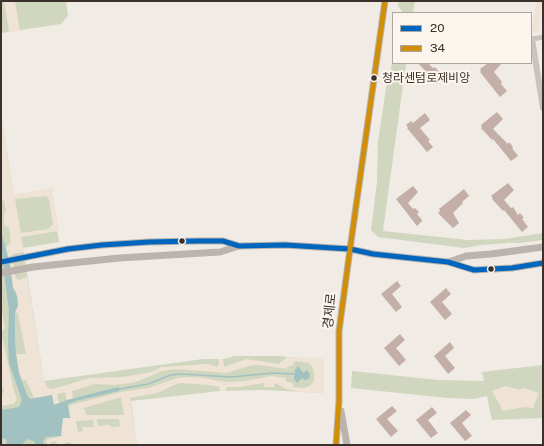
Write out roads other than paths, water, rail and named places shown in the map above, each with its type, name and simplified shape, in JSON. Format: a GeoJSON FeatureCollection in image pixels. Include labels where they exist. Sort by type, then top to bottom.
{"type":"FeatureCollection","features":[{"type":"Feature","properties":{"kind":"main road","name":"경제로"},"geometry":{"type":"LineString","coordinates":[[336,445],[339,401],[340,331],[385,1]]}},
{"type":"Feature","properties":{"kind":"main road"},"geometry":{"type":"LineString","coordinates":[[1,262],[92,246],[149,242],[223,241],[239,246]]}},
{"type":"Feature","properties":{"kind":"main road"},"geometry":{"type":"LineString","coordinates":[[1,272],[119,258],[220,252],[239,246],[286,245],[350,249],[373,254],[448,262],[474,270],[512,268],[543,263]]}},
{"type":"Feature","properties":{"kind":"main road"},"geometry":{"type":"LineString","coordinates":[[448,262],[466,256],[543,247]]}},
{"type":"Feature","properties":{"kind":"main road","name":"경제로"},"geometry":{"type":"LineString","coordinates":[[339,401],[347,445]]}},
{"type":"Feature","properties":{"kind":"street"},"geometry":{"type":"LineString","coordinates":[[543,37],[532,39],[543,108]]}},
{"type":"Feature","properties":{"kind":"water"},"geometry":{"type":"Polygon","coordinates":[[[1,200],[2,217],[1,231],[1,200]]]}},
{"type":"Feature","properties":{"kind":"water"},"geometry":{"type":"Polygon","coordinates":[[[1,231],[10,264],[13,288],[17,296],[18,306],[15,312],[15,341],[19,373],[27,395],[30,399],[52,395],[54,405],[67,400],[118,387],[120,389],[119,391],[68,404],[70,418],[63,418],[61,436],[46,437],[43,441],[44,445],[35,445],[35,442],[28,439],[21,445],[7,445],[6,439],[1,439],[1,410],[19,407],[22,400],[9,363],[9,311],[1,257],[1,231]]]}},
{"type":"Feature","properties":{"kind":"water"},"geometry":{"type":"Polygon","coordinates":[[[298,366],[303,373],[307,370],[310,374],[309,379],[305,380],[302,378],[297,383],[294,379],[295,370],[298,366]]]}},
{"type":"Feature","properties":{"kind":"waterway"},"geometry":{"type":"LineString","coordinates":[[120,389],[148,384],[171,375],[181,374],[231,377],[273,373],[294,374]]}},
{"type":"Feature","properties":{"kind":"place","name":"청라센텀로제비앙"},"geometry":{"type":"Point","coordinates":[374,78]}}]}
